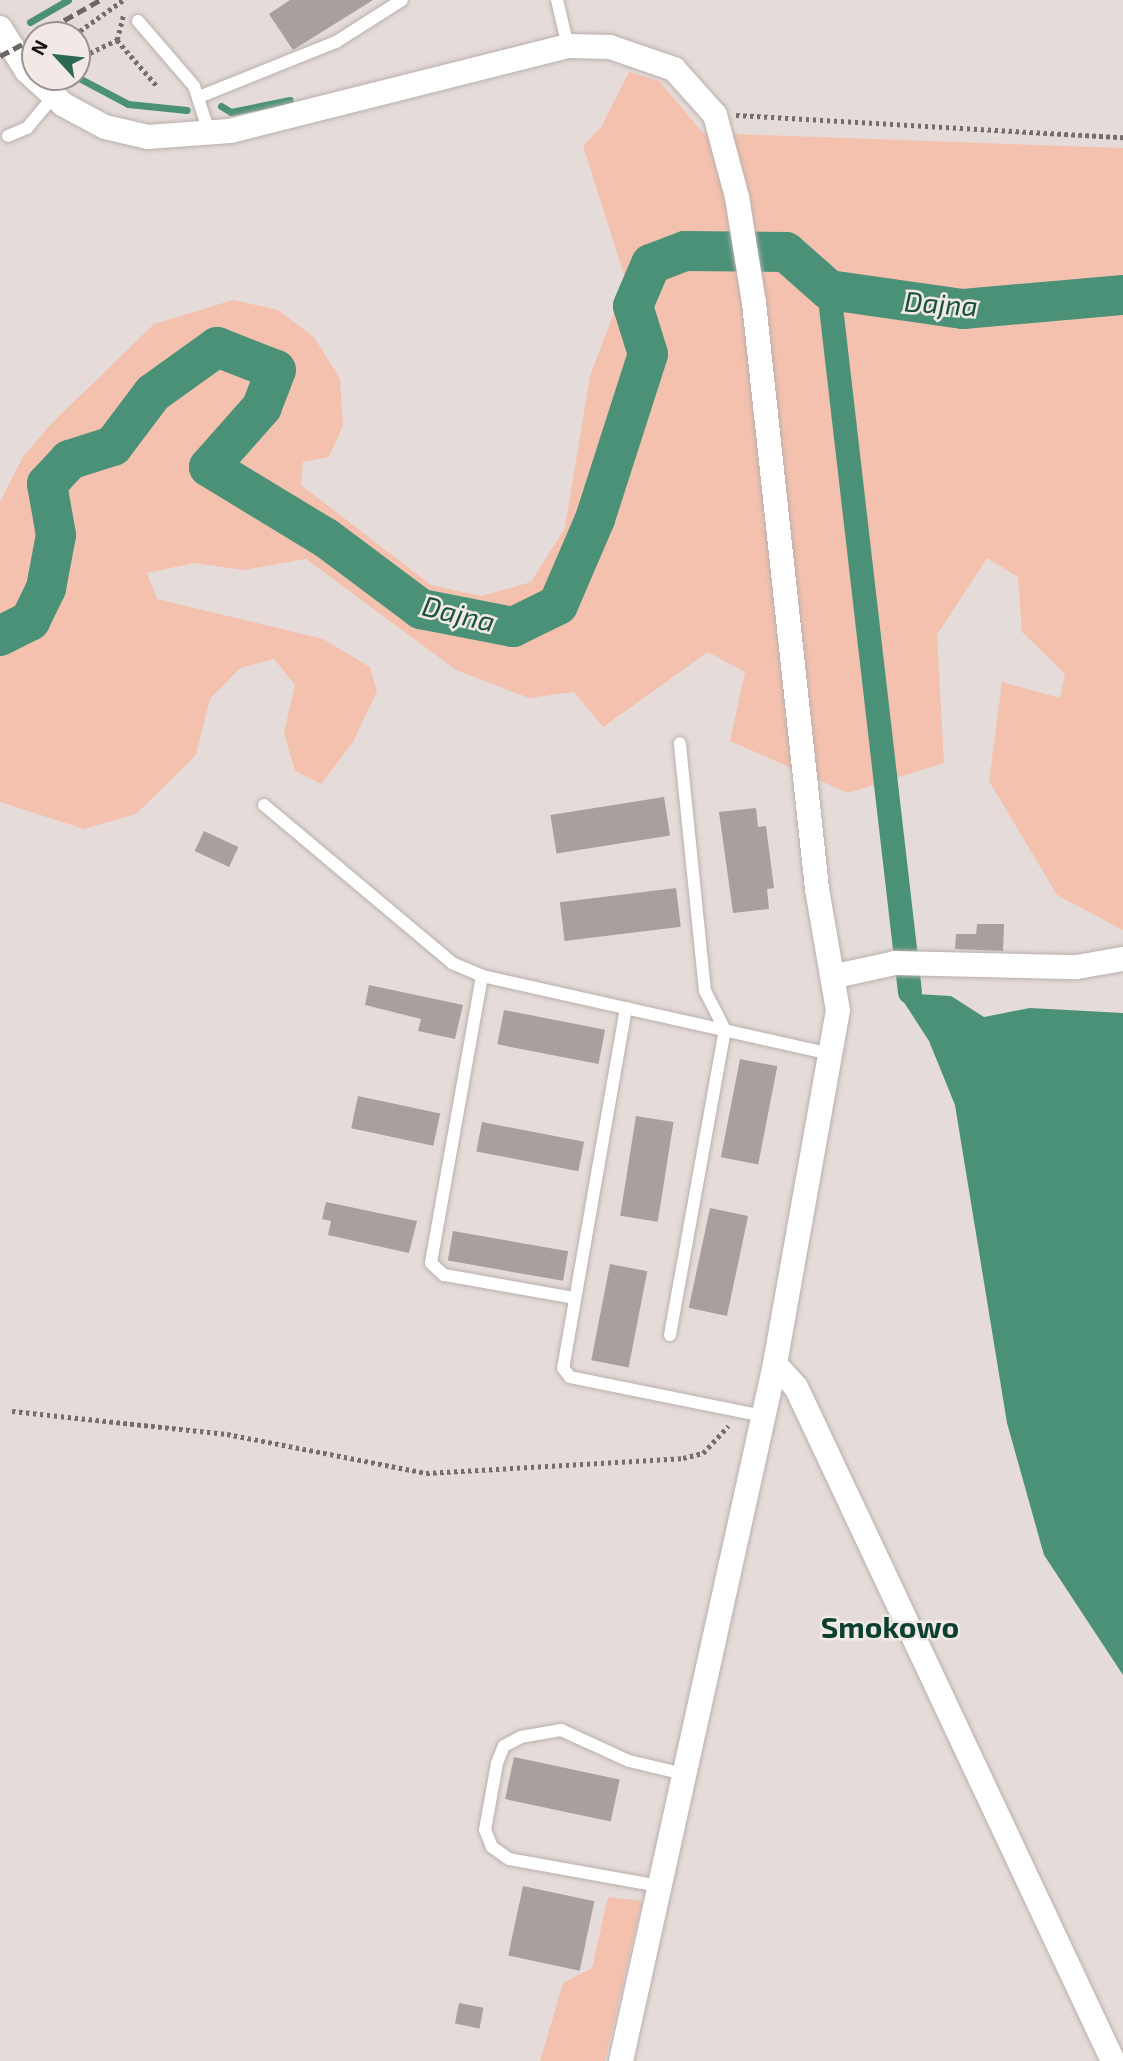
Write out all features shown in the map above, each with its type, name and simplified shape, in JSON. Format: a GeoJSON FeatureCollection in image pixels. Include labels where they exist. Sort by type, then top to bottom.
{"type":"FeatureCollection","features":[{"type":"Feature","properties":{"kind":"street"},"geometry":{"type":"LineString","coordinates":[[0,28],[27,71],[53,97],[125,133],[209,135],[568,46],[610,47],[674,69],[715,115],[737,197],[754,303],[817,888],[836,976],[834,1055],[764,1416],[621,2061]]}},
{"type":"Feature","properties":{"kind":"street"},"geometry":{"type":"LineString","coordinates":[[836,976],[895,963],[1077,967],[1123,959]]}},
{"type":"Feature","properties":{"kind":"street"},"geometry":{"type":"LineString","coordinates":[[775,1364],[796,1387],[1113,2061]]}},
{"type":"Feature","properties":{"kind":"lane"},"geometry":{"type":"LineString","coordinates":[[200,97],[336,42],[402,0]]}},
{"type":"Feature","properties":{"kind":"lane"},"geometry":{"type":"LineString","coordinates":[[557,0],[568,46]]}},
{"type":"Feature","properties":{"kind":"lane"},"geometry":{"type":"LineString","coordinates":[[138,21],[200,97],[209,135]]}},
{"type":"Feature","properties":{"kind":"lane"},"geometry":{"type":"LineString","coordinates":[[8,136],[27,128],[53,97]]}},
{"type":"Feature","properties":{"kind":"lane"},"geometry":{"type":"LineString","coordinates":[[670,1335],[724,1030],[705,991],[680,743]]}},
{"type":"Feature","properties":{"kind":"lane"},"geometry":{"type":"LineString","coordinates":[[264,804],[452,963],[482,976],[834,1055]]}},
{"type":"Feature","properties":{"kind":"lane"},"geometry":{"type":"LineString","coordinates":[[482,976],[431,1263],[444,1275],[575,1298]]}},
{"type":"Feature","properties":{"kind":"lane"},"geometry":{"type":"LineString","coordinates":[[625,1008],[563,1368],[570,1377],[764,1416]]}},
{"type":"Feature","properties":{"kind":"lane"},"geometry":{"type":"LineString","coordinates":[[659,1885],[509,1859],[492,1847],[485,1830],[497,1763],[504,1746],[521,1737],[561,1730],[629,1761],[684,1774]]}},
{"type":"Feature","properties":{"kind":"path"},"geometry":{"type":"LineString","coordinates":[[91,23],[123,0]]}},
{"type":"Feature","properties":{"kind":"path"},"geometry":{"type":"LineString","coordinates":[[91,52],[117,40],[157,86]]}},
{"type":"Feature","properties":{"kind":"path"},"geometry":{"type":"LineString","coordinates":[[715,115],[999,125],[1123,137]]}},
{"type":"Feature","properties":{"kind":"path"},"geometry":{"type":"LineString","coordinates":[[12,1411],[227,1434],[426,1473],[683,1458],[721,1438],[739,1411]]}},
{"type":"Feature","properties":{"kind":"shaded area"},"geometry":{"type":"Polygon","coordinates":[[[629,72],[659,81],[703,133],[1123,148],[1123,930],[1057,895],[989,781],[1002,682],[1060,698],[1065,674],[1022,632],[1018,577],[987,558],[937,635],[944,763],[848,793],[730,741],[745,672],[708,652],[603,727],[574,692],[529,698],[456,670],[306,559],[244,570],[194,563],[147,573],[157,599],[323,639],[370,667],[377,691],[353,742],[321,784],[295,771],[284,733],[295,685],[274,659],[240,668],[210,699],[196,755],[136,814],[84,829],[0,802],[0,502],[23,457],[51,424],[154,324],[233,300],[278,310],[314,337],[340,379],[343,426],[329,457],[303,462],[301,485],[431,585],[481,596],[531,582],[565,528],[590,376],[626,281],[583,146],[601,127],[629,72]]]}},
{"type":"Feature","properties":{"kind":"shaded area"},"geometry":{"type":"Polygon","coordinates":[[[898,993],[951,996],[984,1017],[1030,1008],[1123,1013],[1123,1675],[1044,1555],[1007,1423],[955,1105],[929,1041],[898,993]]]}},
{"type":"Feature","properties":{"kind":"shaded area"},"geometry":{"type":"Polygon","coordinates":[[[608,1897],[642,1901],[605,2061],[540,2061],[563,1983],[592,1968],[608,1897]]]}},
{"type":"Feature","properties":{"kind":"building"},"geometry":{"type":"Polygon","coordinates":[[[290,0],[373,0],[293,50],[269,14],[290,0]]]}},
{"type":"Feature","properties":{"kind":"building"},"geometry":{"type":"Polygon","coordinates":[[[664,797],[670,836],[557,854],[550,815],[664,797]]]}},
{"type":"Feature","properties":{"kind":"building"},"geometry":{"type":"Polygon","coordinates":[[[756,808],[758,827],[766,826],[774,888],[767,889],[769,909],[733,913],[719,812],[756,808]]]}},
{"type":"Feature","properties":{"kind":"building"},"geometry":{"type":"Polygon","coordinates":[[[204,831],[238,847],[229,867],[195,851],[204,831]]]}},
{"type":"Feature","properties":{"kind":"building"},"geometry":{"type":"Polygon","coordinates":[[[676,888],[681,927],[565,941],[560,902],[676,888]]]}},
{"type":"Feature","properties":{"kind":"building"},"geometry":{"type":"Polygon","coordinates":[[[977,924],[1004,924],[1003,951],[955,949],[956,934],[976,934],[977,924]]]}},
{"type":"Feature","properties":{"kind":"building"},"geometry":{"type":"Polygon","coordinates":[[[369,985],[463,1005],[455,1039],[418,1031],[421,1019],[365,1005],[369,985]]]}},
{"type":"Feature","properties":{"kind":"building"},"geometry":{"type":"Polygon","coordinates":[[[504,1010],[605,1030],[598,1064],[497,1044],[504,1010]]]}},
{"type":"Feature","properties":{"kind":"building"},"geometry":{"type":"Polygon","coordinates":[[[740,1059],[777,1066],[758,1164],[721,1157],[740,1059]]]}},
{"type":"Feature","properties":{"kind":"building"},"geometry":{"type":"Polygon","coordinates":[[[358,1096],[440,1113],[433,1146],[351,1128],[358,1096]]]}},
{"type":"Feature","properties":{"kind":"building"},"geometry":{"type":"Polygon","coordinates":[[[636,1116],[674,1122],[658,1222],[620,1216],[636,1116]]]}},
{"type":"Feature","properties":{"kind":"building"},"geometry":{"type":"Polygon","coordinates":[[[482,1122],[584,1142],[578,1171],[476,1151],[482,1122]]]}},
{"type":"Feature","properties":{"kind":"building"},"geometry":{"type":"Polygon","coordinates":[[[326,1202],[417,1221],[409,1253],[328,1235],[331,1221],[322,1219],[326,1202]]]}},
{"type":"Feature","properties":{"kind":"building"},"geometry":{"type":"Polygon","coordinates":[[[710,1208],[748,1216],[727,1316],[689,1308],[710,1208]]]}},
{"type":"Feature","properties":{"kind":"building"},"geometry":{"type":"Polygon","coordinates":[[[453,1231],[568,1251],[563,1281],[448,1261],[453,1231]]]}},
{"type":"Feature","properties":{"kind":"building"},"geometry":{"type":"Polygon","coordinates":[[[610,1264],[647,1271],[629,1367],[591,1360],[610,1264]]]}},
{"type":"Feature","properties":{"kind":"building"},"geometry":{"type":"Polygon","coordinates":[[[514,1757],[620,1779],[611,1822],[505,1799],[514,1757]]]}},
{"type":"Feature","properties":{"kind":"building"},"geometry":{"type":"Polygon","coordinates":[[[523,1886],[594,1901],[580,1971],[508,1955],[523,1886]]]}},
{"type":"Feature","properties":{"kind":"building"},"geometry":{"type":"Polygon","coordinates":[[[459,2003],[484,2008],[480,2028],[455,2024],[459,2003]]]}},
{"type":"Feature","properties":{"kind":"waterway"},"geometry":{"type":"LineString","coordinates":[[32,21],[68,0]]}},
{"type":"Feature","properties":{"kind":"waterway"},"geometry":{"type":"LineString","coordinates":[[91,84],[128,104],[187,110]]}},
{"type":"Feature","properties":{"kind":"waterway"},"geometry":{"type":"LineString","coordinates":[[221,106],[231,112],[290,100]]}},
{"type":"Feature","properties":{"kind":"waterway","name":"Dajna"},"geometry":{"type":"LineString","coordinates":[[0,636],[30,621],[46,588],[56,535],[47,484],[69,460],[113,446],[153,393],[217,347],[276,370],[262,407],[209,467],[326,538],[421,609],[513,627],[558,605],[595,519],[648,354],[633,306],[651,264],[685,251],[786,252],[829,290],[963,309],[1123,295]]}},
{"type":"Feature","properties":{"kind":"waterway"},"geometry":{"type":"LineString","coordinates":[[829,290],[910,992]]}},
{"type":"Feature","properties":{"kind":"railway"},"geometry":{"type":"LineString","coordinates":[[63,21],[100,0]]}},
{"type":"Feature","properties":{"kind":"railway"},"geometry":{"type":"LineString","coordinates":[[0,56],[21,45]]}},
{"type":"Feature","properties":{"kind":"district","name":"Smokowo"},"geometry":{"type":"Point","coordinates":[890,1626]}}]}
